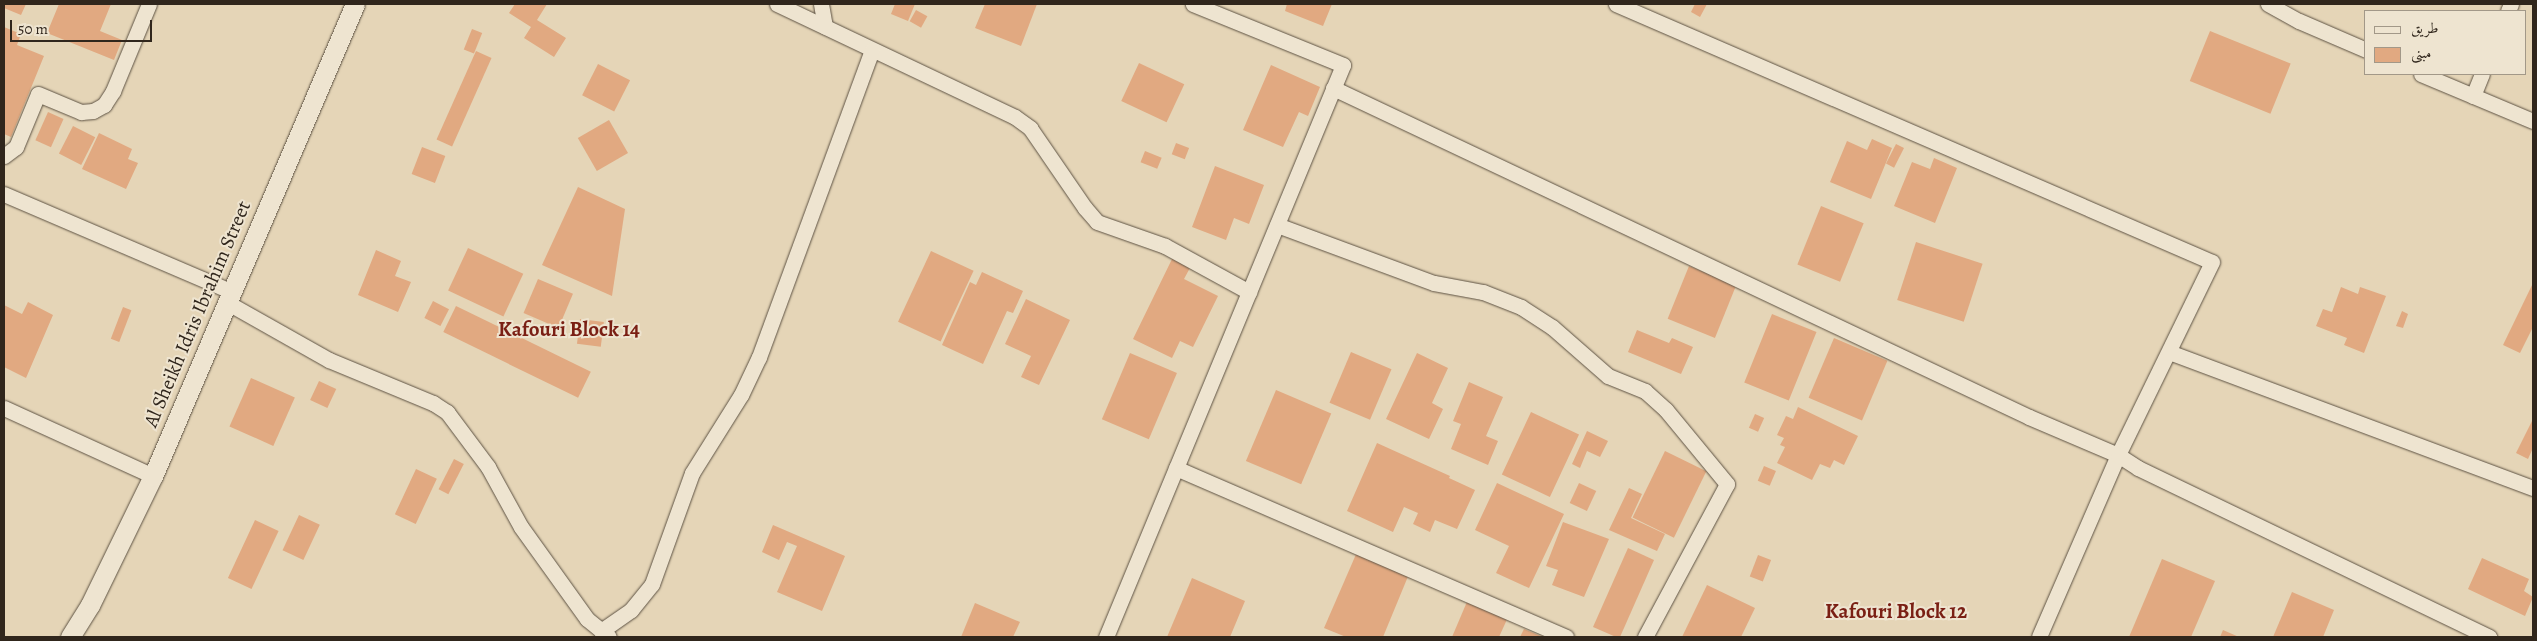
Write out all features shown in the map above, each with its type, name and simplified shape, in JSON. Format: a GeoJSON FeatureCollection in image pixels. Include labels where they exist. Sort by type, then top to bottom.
{"type":"FeatureCollection","features":[{"type":"Feature","properties":{"kind":"street"},"geometry":{"type":"LineString","coordinates":[[4,156],[16,147],[38,94],[81,112],[93,111],[104,105],[114,91],[149,4]]}},
{"type":"Feature","properties":{"kind":"street","name":"Al Sheikh Idris Ibrahim Street"},"geometry":{"type":"LineString","coordinates":[[70,637],[90,605],[153,476],[228,296],[355,4]]}},
{"type":"Feature","properties":{"kind":"street"},"geometry":{"type":"LineString","coordinates":[[777,4],[1015,116],[1030,128],[1085,208],[1097,222],[1165,246],[1249,292]]}},
{"type":"Feature","properties":{"kind":"street"},"geometry":{"type":"LineString","coordinates":[[820,4],[825,27]]}},
{"type":"Feature","properties":{"kind":"street"},"geometry":{"type":"LineString","coordinates":[[1106,637],[1343,65],[1193,4]]}},
{"type":"Feature","properties":{"kind":"street"},"geometry":{"type":"LineString","coordinates":[[1616,4],[2212,262],[2118,455],[2039,637]]}},
{"type":"Feature","properties":{"kind":"street"},"geometry":{"type":"LineString","coordinates":[[2268,4],[2299,21],[2364,49]]}},
{"type":"Feature","properties":{"kind":"street"},"geometry":{"type":"LineString","coordinates":[[4,194],[228,296],[329,360],[433,403],[447,412],[488,467],[521,526],[587,620],[606,634],[631,610],[652,584],[692,473],[736,402],[759,356],[872,50]]}},
{"type":"Feature","properties":{"kind":"street"},"geometry":{"type":"LineString","coordinates":[[2423,75],[2533,121]]}},
{"type":"Feature","properties":{"kind":"street"},"geometry":{"type":"LineString","coordinates":[[2473,96],[2482,75]]}},
{"type":"Feature","properties":{"kind":"street"},"geometry":{"type":"LineString","coordinates":[[1333,88],[2028,417],[2118,455],[2138,468],[2489,637]]}},
{"type":"Feature","properties":{"kind":"street"},"geometry":{"type":"LineString","coordinates":[[1276,225],[1434,283],[1483,292],[1522,307],[1552,327],[1608,376],[1645,391],[1666,410],[1727,484],[1645,637]]}},
{"type":"Feature","properties":{"kind":"street"},"geometry":{"type":"LineString","coordinates":[[2168,352],[2533,488]]}},
{"type":"Feature","properties":{"kind":"street"},"geometry":{"type":"LineString","coordinates":[[4,408],[153,476]]}},
{"type":"Feature","properties":{"kind":"street"},"geometry":{"type":"LineString","coordinates":[[1176,468],[1566,637]]}},
{"type":"Feature","properties":{"kind":"building"},"geometry":{"type":"Polygon","coordinates":[[[4,4],[26,4],[21,15],[4,8],[4,4]]]}},
{"type":"Feature","properties":{"kind":"building"},"geometry":{"type":"Polygon","coordinates":[[[59,4],[111,4],[100,31],[122,40],[114,60],[47,33],[59,4]]]}},
{"type":"Feature","properties":{"kind":"building"},"geometry":{"type":"Polygon","coordinates":[[[515,4],[547,4],[537,20],[566,38],[554,57],[524,38],[531,27],[509,13],[515,4]]]}},
{"type":"Feature","properties":{"kind":"building"},"geometry":{"type":"Polygon","coordinates":[[[895,4],[915,4],[908,21],[891,14],[895,4]]]}},
{"type":"Feature","properties":{"kind":"building"},"geometry":{"type":"Polygon","coordinates":[[[985,4],[1037,4],[1021,46],[975,28],[985,4]]]}},
{"type":"Feature","properties":{"kind":"building"},"geometry":{"type":"Polygon","coordinates":[[[1287,4],[1332,4],[1323,26],[1285,11],[1287,4]]]}},
{"type":"Feature","properties":{"kind":"building"},"geometry":{"type":"Polygon","coordinates":[[[1695,4],[1707,4],[1700,17],[1691,12],[1695,4]]]}},
{"type":"Feature","properties":{"kind":"building"},"geometry":{"type":"Polygon","coordinates":[[[916,10],[927,16],[921,28],[910,21],[916,10]]]}},
{"type":"Feature","properties":{"kind":"building"},"geometry":{"type":"Polygon","coordinates":[[[4,27],[21,34],[17,45],[44,56],[11,137],[4,134],[4,27]]]}},
{"type":"Feature","properties":{"kind":"building"},"geometry":{"type":"Polygon","coordinates":[[[472,29],[482,33],[474,54],[464,49],[472,29]]]}},
{"type":"Feature","properties":{"kind":"building"},"geometry":{"type":"Polygon","coordinates":[[[2210,31],[2291,64],[2270,114],[2190,81],[2210,31]]]}},
{"type":"Feature","properties":{"kind":"building"},"geometry":{"type":"Polygon","coordinates":[[[476,51],[492,58],[452,147],[437,140],[476,51]]]}},
{"type":"Feature","properties":{"kind":"building"},"geometry":{"type":"Polygon","coordinates":[[[1139,63],[1184,84],[1167,122],[1121,101],[1139,63]]]}},
{"type":"Feature","properties":{"kind":"building"},"geometry":{"type":"Polygon","coordinates":[[[598,64],[630,80],[614,112],[582,95],[598,64]]]}},
{"type":"Feature","properties":{"kind":"building"},"geometry":{"type":"Polygon","coordinates":[[[1271,65],[1320,87],[1308,116],[1299,112],[1283,147],[1243,130],[1271,65]]]}},
{"type":"Feature","properties":{"kind":"building"},"geometry":{"type":"Polygon","coordinates":[[[48,112],[64,119],[51,147],[35,140],[48,112]]]}},
{"type":"Feature","properties":{"kind":"building"},"geometry":{"type":"Polygon","coordinates":[[[609,120],[628,153],[597,171],[578,138],[609,120]]]}},
{"type":"Feature","properties":{"kind":"building"},"geometry":{"type":"Polygon","coordinates":[[[73,126],[95,137],[81,165],[59,154],[73,126]]]}},
{"type":"Feature","properties":{"kind":"building"},"geometry":{"type":"Polygon","coordinates":[[[99,133],[132,149],[128,159],[138,163],[126,189],[82,169],[99,133]]]}},
{"type":"Feature","properties":{"kind":"building"},"geometry":{"type":"Polygon","coordinates":[[[1872,139],[1892,148],[1871,199],[1830,182],[1847,141],[1867,150],[1872,139]]]}},
{"type":"Feature","properties":{"kind":"building"},"geometry":{"type":"Polygon","coordinates":[[[1176,143],[1189,148],[1185,159],[1172,154],[1176,143]]]}},
{"type":"Feature","properties":{"kind":"building"},"geometry":{"type":"Polygon","coordinates":[[[1896,144],[1904,148],[1894,168],[1886,164],[1896,144]]]}},
{"type":"Feature","properties":{"kind":"building"},"geometry":{"type":"Polygon","coordinates":[[[422,147],[445,156],[435,183],[412,174],[422,147]]]}},
{"type":"Feature","properties":{"kind":"building"},"geometry":{"type":"Polygon","coordinates":[[[1145,151],[1162,158],[1157,169],[1141,162],[1145,151]]]}},
{"type":"Feature","properties":{"kind":"building"},"geometry":{"type":"Polygon","coordinates":[[[1934,158],[1957,168],[1935,223],[1894,206],[1912,162],[1930,169],[1934,158]]]}},
{"type":"Feature","properties":{"kind":"building"},"geometry":{"type":"Polygon","coordinates":[[[1215,166],[1264,185],[1249,224],[1234,218],[1226,240],[1192,227],[1215,166]]]}},
{"type":"Feature","properties":{"kind":"building"},"geometry":{"type":"Polygon","coordinates":[[[578,187],[625,209],[612,296],[542,265],[578,187]]]}},
{"type":"Feature","properties":{"kind":"building"},"geometry":{"type":"Polygon","coordinates":[[[1821,206],[1864,223],[1840,282],[1797,264],[1821,206]]]}},
{"type":"Feature","properties":{"kind":"building"},"geometry":{"type":"Polygon","coordinates":[[[1916,242],[1983,264],[1964,322],[1897,300],[1916,242]]]}},
{"type":"Feature","properties":{"kind":"building"},"geometry":{"type":"Polygon","coordinates":[[[468,248],[523,274],[503,316],[448,291],[468,248]]]}},
{"type":"Feature","properties":{"kind":"building"},"geometry":{"type":"Polygon","coordinates":[[[376,250],[401,261],[395,276],[411,282],[398,312],[358,295],[376,250]]]}},
{"type":"Feature","properties":{"kind":"building"},"geometry":{"type":"Polygon","coordinates":[[[931,251],[974,271],[941,342],[898,322],[931,251]]]}},
{"type":"Feature","properties":{"kind":"building"},"geometry":{"type":"Polygon","coordinates":[[[1173,257],[1191,266],[1184,279],[1218,296],[1193,347],[1180,341],[1172,358],[1133,339],[1173,257]]]}},
{"type":"Feature","properties":{"kind":"building"},"geometry":{"type":"Polygon","coordinates":[[[1689,266],[1736,285],[1715,338],[1668,319],[1689,266]]]}},
{"type":"Feature","properties":{"kind":"building"},"geometry":{"type":"Polygon","coordinates":[[[982,272],[1023,291],[1013,313],[1007,311],[983,364],[942,345],[970,282],[976,285],[982,272]]]}},
{"type":"Feature","properties":{"kind":"building"},"geometry":{"type":"Polygon","coordinates":[[[538,279],[573,294],[559,328],[524,313],[538,279]]]}},
{"type":"Feature","properties":{"kind":"building"},"geometry":{"type":"Polygon","coordinates":[[[2533,283],[2533,327],[2520,353],[2503,345],[2533,283]]]}},
{"type":"Feature","properties":{"kind":"building"},"geometry":{"type":"Polygon","coordinates":[[[2341,287],[2358,294],[2360,287],[2386,296],[2364,353],[2344,345],[2347,338],[2316,326],[2323,309],[2332,312],[2341,287]]]}},
{"type":"Feature","properties":{"kind":"building"},"geometry":{"type":"Polygon","coordinates":[[[1026,299],[1070,320],[1039,385],[1021,377],[1031,356],[1005,344],[1026,299]]]}},
{"type":"Feature","properties":{"kind":"building"},"geometry":{"type":"Polygon","coordinates":[[[433,301],[449,309],[440,326],[424,318],[433,301]]]}},
{"type":"Feature","properties":{"kind":"building"},"geometry":{"type":"Polygon","coordinates":[[[28,302],[53,315],[26,378],[4,367],[4,305],[22,314],[28,302]]]}},
{"type":"Feature","properties":{"kind":"building"},"geometry":{"type":"Polygon","coordinates":[[[456,306],[591,372],[578,398],[443,332],[456,306]]]}},
{"type":"Feature","properties":{"kind":"building"},"geometry":{"type":"Polygon","coordinates":[[[123,307],[131,310],[119,342],[111,339],[123,307]]]}},
{"type":"Feature","properties":{"kind":"building"},"geometry":{"type":"Polygon","coordinates":[[[2402,311],[2408,314],[2403,328],[2396,326],[2402,311]]]}},
{"type":"Feature","properties":{"kind":"building"},"geometry":{"type":"Polygon","coordinates":[[[1772,314],[1817,332],[1789,401],[1744,383],[1772,314]]]}},
{"type":"Feature","properties":{"kind":"building"},"geometry":{"type":"Polygon","coordinates":[[[580,319],[604,322],[601,347],[577,344],[580,319]]]}},
{"type":"Feature","properties":{"kind":"building"},"geometry":{"type":"Polygon","coordinates":[[[1637,330],[1669,343],[1672,338],[1693,347],[1681,374],[1628,352],[1637,330]]]}},
{"type":"Feature","properties":{"kind":"building"},"geometry":{"type":"Polygon","coordinates":[[[1834,338],[1887,361],[1862,420],[1809,398],[1834,338]]]}},
{"type":"Feature","properties":{"kind":"building"},"geometry":{"type":"Polygon","coordinates":[[[1351,352],[1392,369],[1370,420],[1330,403],[1351,352]]]}},
{"type":"Feature","properties":{"kind":"building"},"geometry":{"type":"Polygon","coordinates":[[[1130,353],[1177,373],[1149,439],[1102,419],[1130,353]]]}},
{"type":"Feature","properties":{"kind":"building"},"geometry":{"type":"Polygon","coordinates":[[[1417,353],[1448,368],[1432,403],[1443,409],[1429,439],[1386,419],[1417,353]]]}},
{"type":"Feature","properties":{"kind":"building"},"geometry":{"type":"Polygon","coordinates":[[[251,378],[295,398],[273,446],[229,426],[251,378]]]}},
{"type":"Feature","properties":{"kind":"building"},"geometry":{"type":"Polygon","coordinates":[[[319,381],[336,389],[327,408],[310,400],[319,381]]]}},
{"type":"Feature","properties":{"kind":"building"},"geometry":{"type":"Polygon","coordinates":[[[1469,382],[1503,397],[1486,436],[1498,441],[1488,465],[1451,449],[1461,424],[1453,421],[1469,382]]]}},
{"type":"Feature","properties":{"kind":"building"},"geometry":{"type":"Polygon","coordinates":[[[1276,390],[1331,413],[1301,484],[1246,461],[1276,390]]]}},
{"type":"Feature","properties":{"kind":"building"},"geometry":{"type":"Polygon","coordinates":[[[1798,407],[1858,436],[1844,465],[1834,460],[1830,468],[1820,464],[1812,480],[1777,463],[1785,447],[1780,445],[1784,438],[1777,435],[1786,416],[1793,419],[1798,407]]]}},
{"type":"Feature","properties":{"kind":"building"},"geometry":{"type":"Polygon","coordinates":[[[1531,412],[1579,434],[1550,497],[1502,475],[1531,412]]]}},
{"type":"Feature","properties":{"kind":"building"},"geometry":{"type":"Polygon","coordinates":[[[1755,414],[1764,418],[1758,432],[1749,428],[1755,414]]]}},
{"type":"Feature","properties":{"kind":"building"},"geometry":{"type":"Polygon","coordinates":[[[2533,419],[2533,448],[2528,459],[2516,453],[2533,419]]]}},
{"type":"Feature","properties":{"kind":"building"},"geometry":{"type":"Polygon","coordinates":[[[1587,431],[1608,441],[1600,457],[1587,451],[1580,468],[1572,464],[1587,431]]]}},
{"type":"Feature","properties":{"kind":"building"},"geometry":{"type":"Polygon","coordinates":[[[1377,443],[1450,476],[1449,478],[1475,490],[1457,529],[1435,520],[1430,532],[1413,524],[1418,513],[1404,507],[1393,532],[1347,511],[1377,443]]]}},
{"type":"Feature","properties":{"kind":"building"},"geometry":{"type":"Polygon","coordinates":[[[1665,451],[1706,471],[1674,538],[1633,518],[1665,451]]]}},
{"type":"Feature","properties":{"kind":"building"},"geometry":{"type":"Polygon","coordinates":[[[454,459],[464,464],[448,494],[439,489],[454,459]]]}},
{"type":"Feature","properties":{"kind":"building"},"geometry":{"type":"Polygon","coordinates":[[[1764,466],[1776,471],[1770,486],[1758,481],[1764,466]]]}},
{"type":"Feature","properties":{"kind":"building"},"geometry":{"type":"Polygon","coordinates":[[[416,469],[437,479],[416,524],[395,514],[416,469]]]}},
{"type":"Feature","properties":{"kind":"building"},"geometry":{"type":"Polygon","coordinates":[[[1497,483],[1564,514],[1529,588],[1496,573],[1509,546],[1475,530],[1497,483]]]}},
{"type":"Feature","properties":{"kind":"building"},"geometry":{"type":"Polygon","coordinates":[[[1579,483],[1596,491],[1587,511],[1570,503],[1579,483]]]}},
{"type":"Feature","properties":{"kind":"building"},"geometry":{"type":"Polygon","coordinates":[[[1629,488],[1642,494],[1631,518],[1665,534],[1657,551],[1609,530],[1629,488]]]}},
{"type":"Feature","properties":{"kind":"building"},"geometry":{"type":"Polygon","coordinates":[[[299,515],[320,525],[303,560],[283,550],[299,515]]]}},
{"type":"Feature","properties":{"kind":"building"},"geometry":{"type":"Polygon","coordinates":[[[255,520],[279,531],[252,589],[228,578],[255,520]]]}},
{"type":"Feature","properties":{"kind":"building"},"geometry":{"type":"Polygon","coordinates":[[[1563,522],[1609,539],[1584,597],[1552,585],[1558,570],[1546,566],[1563,522]]]}},
{"type":"Feature","properties":{"kind":"building"},"geometry":{"type":"Polygon","coordinates":[[[773,525],[845,556],[822,611],[777,592],[797,546],[787,542],[779,560],[762,552],[773,525]]]}},
{"type":"Feature","properties":{"kind":"building"},"geometry":{"type":"Polygon","coordinates":[[[1628,548],[1654,560],[1620,637],[1616,637],[1593,627],[1628,548]]]}},
{"type":"Feature","properties":{"kind":"building"},"geometry":{"type":"Polygon","coordinates":[[[1357,552],[1409,574],[1383,637],[1346,637],[1324,628],[1357,552]]]}},
{"type":"Feature","properties":{"kind":"building"},"geometry":{"type":"Polygon","coordinates":[[[1758,555],[1771,560],[1763,581],[1750,576],[1758,555]]]}},
{"type":"Feature","properties":{"kind":"building"},"geometry":{"type":"Polygon","coordinates":[[[2482,558],[2529,579],[2524,591],[2533,597],[2525,616],[2468,589],[2482,558]]]}},
{"type":"Feature","properties":{"kind":"building"},"geometry":{"type":"Polygon","coordinates":[[[2162,559],[2215,581],[2191,637],[2129,637],[2162,559]]]}},
{"type":"Feature","properties":{"kind":"building"},"geometry":{"type":"Polygon","coordinates":[[[1192,578],[1245,601],[1230,637],[1167,637],[1192,578]]]}},
{"type":"Feature","properties":{"kind":"building"},"geometry":{"type":"Polygon","coordinates":[[[1707,585],[1755,608],[1741,637],[1682,637],[1707,585]]]}},
{"type":"Feature","properties":{"kind":"building"},"geometry":{"type":"Polygon","coordinates":[[[2292,592],[2334,610],[2323,637],[2273,637],[2292,592]]]}},
{"type":"Feature","properties":{"kind":"building"},"geometry":{"type":"Polygon","coordinates":[[[1469,597],[1509,615],[1499,637],[1452,637],[1469,597]]]}},
{"type":"Feature","properties":{"kind":"building"},"geometry":{"type":"Polygon","coordinates":[[[975,603],[1020,622],[1013,637],[961,637],[975,603]]]}},
{"type":"Feature","properties":{"kind":"building"},"geometry":{"type":"Polygon","coordinates":[[[1524,629],[1543,637],[1520,637],[1524,629]]]}},
{"type":"Feature","properties":{"kind":"building"},"geometry":{"type":"Polygon","coordinates":[[[2223,630],[2239,637],[2220,637],[2223,630]]]}},
{"type":"Feature","properties":{"kind":"district","name":"Kafouri Block 14"},"geometry":{"type":"Point","coordinates":[569,329]}},
{"type":"Feature","properties":{"kind":"district","name":"Kafouri Block 12"},"geometry":{"type":"Point","coordinates":[1896,611]}}]}
